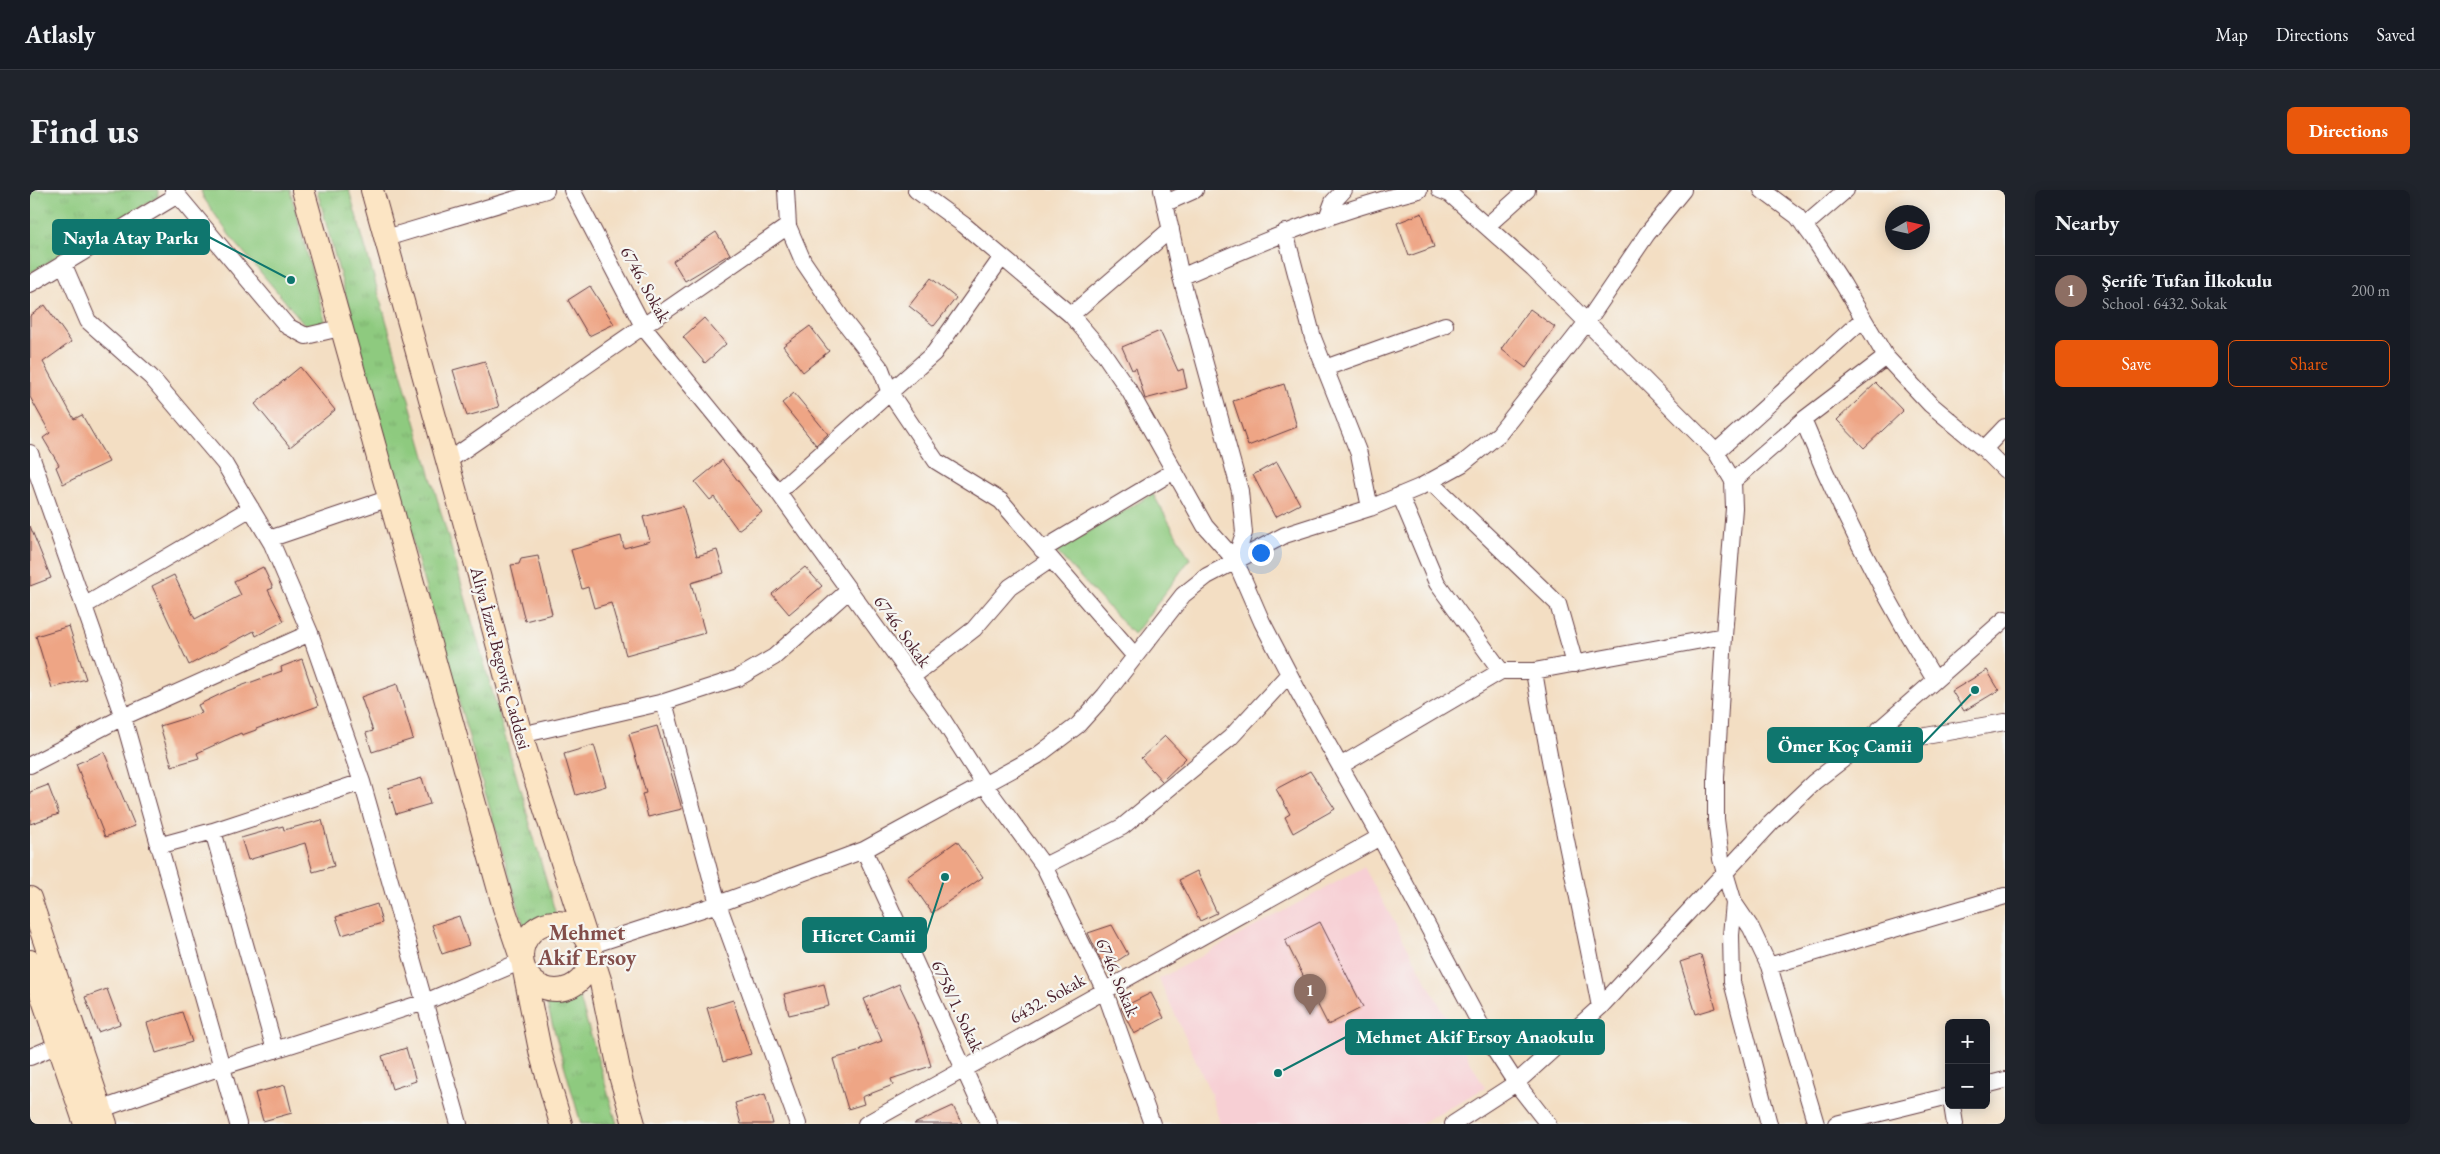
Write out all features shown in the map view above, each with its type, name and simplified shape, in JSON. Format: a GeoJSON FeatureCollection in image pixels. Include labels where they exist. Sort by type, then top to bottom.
{"type":"FeatureCollection","features":[{"type":"Feature","properties":{"kind":"main road"},"geometry":{"type":"LineString","coordinates":[[303,190],[340,328],[390,498],[504,908],[522,961],[525,972],[537,984],[552,990],[564,990],[582,978],[588,968],[589,946],[584,936],[570,925],[554,921],[542,924],[526,939],[522,950],[522,961],[541,1055],[561,1124]]}},
{"type":"Feature","properties":{"kind":"main road","name":"Aliya İzzet Begoviç Caddesi"},"geometry":{"type":"LineString","coordinates":[[372,190],[448,461],[520,735],[601,982],[621,1078],[634,1124]]}},
{"type":"Feature","properties":{"kind":"main road"},"geometry":{"type":"LineString","coordinates":[[30,898],[104,1116]]}},
{"type":"Feature","properties":{"kind":"main road"},"geometry":{"type":"LineString","coordinates":[[30,961],[85,1124]]}},
{"type":"Feature","properties":{"kind":"street"},"geometry":{"type":"LineString","coordinates":[[386,238],[546,190]]}},
{"type":"Feature","properties":{"kind":"street","name":"6746. Sokak"},"geometry":{"type":"LineString","coordinates":[[572,190],[644,328],[778,492],[912,677],[984,784],[1044,866],[1104,989],[1152,1124]]}},
{"type":"Feature","properties":{"kind":"street"},"geometry":{"type":"LineString","coordinates":[[786,190],[788,226],[803,261],[843,320],[881,368],[890,393],[936,461],[1001,501],[1134,655]]}},
{"type":"Feature","properties":{"kind":"street"},"geometry":{"type":"LineString","coordinates":[[916,190],[964,225],[1071,315],[1102,351],[1130,392],[1205,526],[1235,560],[1262,622],[1289,674],[1380,837],[1492,1046],[1516,1083],[1548,1124]]}},
{"type":"Feature","properties":{"kind":"street"},"geometry":{"type":"LineString","coordinates":[[1195,190],[1164,197],[1181,276],[1240,491],[1244,533],[1235,560]]}},
{"type":"Feature","properties":{"kind":"street"},"geometry":{"type":"LineString","coordinates":[[1327,218],[1333,202],[1344,190]]}},
{"type":"Feature","properties":{"kind":"street"},"geometry":{"type":"LineString","coordinates":[[1181,276],[1285,232],[1389,197],[1419,190]]}},
{"type":"Feature","properties":{"kind":"street"},"geometry":{"type":"LineString","coordinates":[[1440,190],[1450,194],[1487,226],[1587,322],[1716,452],[1733,481],[1734,508],[1724,636],[1716,819],[1725,872],[1734,903],[1751,928],[1769,966],[1816,1124]]}},
{"type":"Feature","properties":{"kind":"street"},"geometry":{"type":"LineString","coordinates":[[589,946],[718,904],[864,850],[1037,756],[1078,725],[1105,695],[1134,655],[1183,595],[1207,576],[1285,535],[1370,508],[1430,481],[1462,464],[1499,434],[1587,322],[1647,234],[1684,190]]}},
{"type":"Feature","properties":{"kind":"street"},"geometry":{"type":"LineString","coordinates":[[1762,190],[1797,216],[1843,284],[1886,357],[1930,404],[1984,449],[2005,470]]}},
{"type":"Feature","properties":{"kind":"street"},"geometry":{"type":"LineString","coordinates":[[1804,226],[1846,190]]}},
{"type":"Feature","properties":{"kind":"street"},"geometry":{"type":"LineString","coordinates":[[1487,226],[1522,192]]}},
{"type":"Feature","properties":{"kind":"street"},"geometry":{"type":"LineString","coordinates":[[30,284],[175,193],[287,326],[306,336],[340,328]]}},
{"type":"Feature","properties":{"kind":"street"},"geometry":{"type":"LineString","coordinates":[[448,461],[644,328],[788,226]]}},
{"type":"Feature","properties":{"kind":"street"},"geometry":{"type":"LineString","coordinates":[[1071,315],[1171,229]]}},
{"type":"Feature","properties":{"kind":"street"},"geometry":{"type":"LineString","coordinates":[[1285,232],[1314,338],[1359,454],[1370,508]]}},
{"type":"Feature","properties":{"kind":"street"},"geometry":{"type":"LineString","coordinates":[[778,492],[934,353],[1002,257]]}},
{"type":"Feature","properties":{"kind":"street"},"geometry":{"type":"LineString","coordinates":[[62,263],[88,320],[151,377],[224,463],[269,539],[310,633],[362,782],[426,1002],[459,1124]]}},
{"type":"Feature","properties":{"kind":"street"},"geometry":{"type":"LineString","coordinates":[[1716,452],[1863,319]]}},
{"type":"Feature","properties":{"kind":"street"},"geometry":{"type":"LineString","coordinates":[[1325,368],[1445,325]]}},
{"type":"Feature","properties":{"kind":"street"},"geometry":{"type":"LineString","coordinates":[[1733,481],[1803,420],[1886,357]]}},
{"type":"Feature","properties":{"kind":"street"},"geometry":{"type":"LineString","coordinates":[[1803,420],[1831,488],[1892,609],[1935,680]]}},
{"type":"Feature","properties":{"kind":"street"},"geometry":{"type":"LineString","coordinates":[[1984,449],[2005,427]]}},
{"type":"Feature","properties":{"kind":"street"},"geometry":{"type":"LineString","coordinates":[[30,453],[123,717],[238,1124]]}},
{"type":"Feature","properties":{"kind":"street"},"geometry":{"type":"LineString","coordinates":[[912,677],[974,629],[1010,587],[1046,555],[1174,471]]}},
{"type":"Feature","properties":{"kind":"street"},"geometry":{"type":"LineString","coordinates":[[1430,481],[1558,604],[1575,664]]}},
{"type":"Feature","properties":{"kind":"street"},"geometry":{"type":"LineString","coordinates":[[1400,495],[1438,583],[1501,671]]}},
{"type":"Feature","properties":{"kind":"street"},"geometry":{"type":"LineString","coordinates":[[269,539],[390,498]]}},
{"type":"Feature","properties":{"kind":"street"},"geometry":{"type":"LineString","coordinates":[[84,606],[251,508]]}},
{"type":"Feature","properties":{"kind":"street"},"geometry":{"type":"LineString","coordinates":[[520,735],[664,702],[738,678],[774,657],[848,591]]}},
{"type":"Feature","properties":{"kind":"street"},"geometry":{"type":"LineString","coordinates":[[1453,1124],[1516,1083],[1600,1007],[1725,872],[1814,782],[1858,748],[2005,619]]}},
{"type":"Feature","properties":{"kind":"street"},"geometry":{"type":"LineString","coordinates":[[30,765],[123,717],[310,633]]}},
{"type":"Feature","properties":{"kind":"street"},"geometry":{"type":"LineString","coordinates":[[1340,766],[1501,671],[1534,671],[1724,636]]}},
{"type":"Feature","properties":{"kind":"street"},"geometry":{"type":"LineString","coordinates":[[1534,671],[1545,742],[1582,910],[1600,1007]]}},
{"type":"Feature","properties":{"kind":"street"},"geometry":{"type":"LineString","coordinates":[[1044,866],[1122,827],[1230,738],[1289,674]]}},
{"type":"Feature","properties":{"kind":"street"},"geometry":{"type":"LineString","coordinates":[[664,702],[718,904],[798,1124]]}},
{"type":"Feature","properties":{"kind":"street"},"geometry":{"type":"LineString","coordinates":[[1858,748],[2005,722]]}},
{"type":"Feature","properties":{"kind":"street"},"geometry":{"type":"LineString","coordinates":[[158,846],[213,831],[362,782]]}},
{"type":"Feature","properties":{"kind":"street"},"geometry":{"type":"LineString","coordinates":[[213,831],[275,1050]]}},
{"type":"Feature","properties":{"kind":"street","name":"6432. Sokak"},"geometry":{"type":"LineString","coordinates":[[866,1124],[1104,989],[1380,837]]}},
{"type":"Feature","properties":{"kind":"street","name":"6758/1. Sokak"},"geometry":{"type":"LineString","coordinates":[[864,850],[989,1124]]}},
{"type":"Feature","properties":{"kind":"street"},"geometry":{"type":"LineString","coordinates":[[1769,966],[2005,896]]}},
{"type":"Feature","properties":{"kind":"street"},"geometry":{"type":"LineString","coordinates":[[1734,903],[1731,935],[1732,982],[1769,1124]]}},
{"type":"Feature","properties":{"kind":"street"},"geometry":{"type":"LineString","coordinates":[[104,1116],[221,1067],[426,1002],[522,961]]}},
{"type":"Feature","properties":{"kind":"street"},"geometry":{"type":"LineString","coordinates":[[30,1057],[58,1045]]}},
{"type":"Feature","properties":{"kind":"street"},"geometry":{"type":"LineString","coordinates":[[1990,1085],[2005,1080]]}},
{"type":"Feature","properties":{"kind":"street"},"geometry":{"type":"LineString","coordinates":[[1836,1124],[1857,1122],[1945,1097]]}},
{"type":"Feature","properties":{"kind":"street"},"geometry":{"type":"LineString","coordinates":[[1953,1109],[1955,1124]]}},
{"type":"Feature","properties":{"kind":"shaded area"},"geometry":{"type":"Polygon","coordinates":[[[1364,867],[1485,1088],[1419,1124],[1220,1124],[1211,1094],[1159,979],[1364,867]]]}},
{"type":"Feature","properties":{"kind":"green space"},"geometry":{"type":"Polygon","coordinates":[[[30,190],[158,190],[158,197],[30,273],[30,190]]]}},
{"type":"Feature","properties":{"kind":"green space"},"geometry":{"type":"Polygon","coordinates":[[[201,190],[290,190],[326,324],[306,326],[230,236],[203,197],[201,190]]]}},
{"type":"Feature","properties":{"kind":"green space"},"geometry":{"type":"Polygon","coordinates":[[[317,190],[349,190],[560,929],[528,940],[421,572],[317,190]]]}},
{"type":"Feature","properties":{"kind":"green space"},"geometry":{"type":"Polygon","coordinates":[[[1153,494],[1190,559],[1134,635],[1056,551],[1153,494]]]}},
{"type":"Feature","properties":{"kind":"green space"},"geometry":{"type":"Polygon","coordinates":[[[578,992],[617,1124],[581,1124],[545,998],[578,992]]]}},
{"type":"Feature","properties":{"kind":"building"},"geometry":{"type":"Polygon","coordinates":[[[1422,213],[1434,247],[1409,256],[1397,223],[1422,213]]]}},
{"type":"Feature","properties":{"kind":"building"},"geometry":{"type":"Polygon","coordinates":[[[716,232],[730,254],[685,281],[673,261],[716,232]]]}},
{"type":"Feature","properties":{"kind":"building"},"geometry":{"type":"Polygon","coordinates":[[[931,278],[956,298],[934,326],[909,306],[931,278]]]}},
{"type":"Feature","properties":{"kind":"building"},"geometry":{"type":"Polygon","coordinates":[[[590,286],[614,324],[589,336],[568,300],[590,286]]]}},
{"type":"Feature","properties":{"kind":"building"},"geometry":{"type":"Polygon","coordinates":[[[45,305],[71,342],[43,362],[74,419],[82,415],[109,462],[63,484],[56,467],[59,465],[43,438],[50,433],[30,397],[30,316],[45,305]]]}},
{"type":"Feature","properties":{"kind":"building"},"geometry":{"type":"Polygon","coordinates":[[[1530,309],[1555,327],[1526,368],[1501,349],[1530,309]]]}},
{"type":"Feature","properties":{"kind":"building"},"geometry":{"type":"Polygon","coordinates":[[[704,318],[726,344],[705,363],[683,337],[704,318]]]}},
{"type":"Feature","properties":{"kind":"building"},"geometry":{"type":"Polygon","coordinates":[[[810,326],[829,351],[803,372],[783,346],[810,326]]]}},
{"type":"Feature","properties":{"kind":"building"},"geometry":{"type":"Polygon","coordinates":[[[1160,331],[1178,371],[1183,369],[1187,388],[1145,399],[1136,368],[1132,370],[1122,347],[1160,331]]]}},
{"type":"Feature","properties":{"kind":"building"},"geometry":{"type":"Polygon","coordinates":[[[485,361],[499,407],[467,416],[453,370],[485,361]]]}},
{"type":"Feature","properties":{"kind":"building"},"geometry":{"type":"Polygon","coordinates":[[[300,367],[335,410],[290,447],[255,404],[300,367]]]}},
{"type":"Feature","properties":{"kind":"building"},"geometry":{"type":"Polygon","coordinates":[[[1876,383],[1903,411],[1864,448],[1837,420],[1876,383]]]}},
{"type":"Feature","properties":{"kind":"building"},"geometry":{"type":"Polygon","coordinates":[[[1284,384],[1297,427],[1248,446],[1233,401],[1284,384]]]}},
{"type":"Feature","properties":{"kind":"building"},"geometry":{"type":"Polygon","coordinates":[[[794,393],[828,434],[816,445],[782,403],[794,393]]]}},
{"type":"Feature","properties":{"kind":"building"},"geometry":{"type":"Polygon","coordinates":[[[722,460],[762,512],[738,530],[714,497],[710,500],[695,482],[722,460]]]}},
{"type":"Feature","properties":{"kind":"building"},"geometry":{"type":"Polygon","coordinates":[[[1277,462],[1300,504],[1275,517],[1253,475],[1277,462]]]}},
{"type":"Feature","properties":{"kind":"building"},"geometry":{"type":"Polygon","coordinates":[[[683,506],[697,556],[717,550],[724,573],[691,583],[705,633],[626,655],[611,603],[594,608],[588,587],[582,589],[571,550],[621,536],[624,548],[650,541],[643,517],[683,506]]]}},
{"type":"Feature","properties":{"kind":"building"},"geometry":{"type":"Polygon","coordinates":[[[30,526],[51,578],[30,586],[30,526]]]}},
{"type":"Feature","properties":{"kind":"building"},"geometry":{"type":"Polygon","coordinates":[[[538,556],[552,614],[525,621],[511,565],[519,564],[521,559],[538,556]]]}},
{"type":"Feature","properties":{"kind":"building"},"geometry":{"type":"Polygon","coordinates":[[[263,567],[273,588],[268,590],[284,621],[256,636],[254,631],[189,665],[152,586],[174,575],[195,619],[241,595],[234,581],[263,567]]]}},
{"type":"Feature","properties":{"kind":"building"},"geometry":{"type":"Polygon","coordinates":[[[805,567],[822,586],[789,614],[772,594],[805,567]]]}},
{"type":"Feature","properties":{"kind":"building"},"geometry":{"type":"Polygon","coordinates":[[[69,626],[86,679],[52,688],[36,636],[69,626]]]}},
{"type":"Feature","properties":{"kind":"building"},"geometry":{"type":"Polygon","coordinates":[[[302,659],[318,706],[242,735],[241,733],[197,753],[199,758],[172,766],[160,726],[202,713],[198,705],[227,691],[282,671],[281,667],[302,659]]]}},
{"type":"Feature","properties":{"kind":"building"},"geometry":{"type":"Polygon","coordinates":[[[1987,670],[1999,690],[1964,711],[1952,691],[1987,670]]]}},
{"type":"Feature","properties":{"kind":"building"},"geometry":{"type":"Polygon","coordinates":[[[397,684],[413,739],[372,752],[366,733],[373,731],[361,697],[397,684]]]}},
{"type":"Feature","properties":{"kind":"building"},"geometry":{"type":"Polygon","coordinates":[[[657,726],[682,809],[648,817],[642,794],[646,793],[629,734],[657,726]]]}},
{"type":"Feature","properties":{"kind":"building"},"geometry":{"type":"Polygon","coordinates":[[[1165,736],[1186,758],[1162,781],[1141,758],[1165,736]]]}},
{"type":"Feature","properties":{"kind":"building"},"geometry":{"type":"Polygon","coordinates":[[[594,745],[606,786],[576,795],[564,754],[594,745]]]}},
{"type":"Feature","properties":{"kind":"building"},"geometry":{"type":"Polygon","coordinates":[[[104,752],[135,826],[105,837],[76,764],[104,752]]]}},
{"type":"Feature","properties":{"kind":"building"},"geometry":{"type":"Polygon","coordinates":[[[1310,771],[1335,809],[1293,833],[1285,817],[1290,814],[1276,789],[1310,771]]]}},
{"type":"Feature","properties":{"kind":"building"},"geometry":{"type":"Polygon","coordinates":[[[422,778],[430,804],[396,814],[388,788],[422,778]]]}},
{"type":"Feature","properties":{"kind":"building"},"geometry":{"type":"Polygon","coordinates":[[[48,785],[59,814],[30,824],[30,792],[48,785]]]}},
{"type":"Feature","properties":{"kind":"building"},"geometry":{"type":"Polygon","coordinates":[[[322,820],[334,866],[313,872],[305,843],[248,860],[241,838],[283,826],[284,830],[322,820]]]}},
{"type":"Feature","properties":{"kind":"building"},"geometry":{"type":"Polygon","coordinates":[[[957,841],[983,877],[932,913],[907,877],[957,841]]]}},
{"type":"Feature","properties":{"kind":"building"},"geometry":{"type":"Polygon","coordinates":[[[1197,871],[1217,913],[1200,921],[1179,880],[1197,871]]]}},
{"type":"Feature","properties":{"kind":"building"},"geometry":{"type":"Polygon","coordinates":[[[377,904],[382,923],[342,935],[336,917],[377,904]]]}},
{"type":"Feature","properties":{"kind":"building"},"geometry":{"type":"Polygon","coordinates":[[[459,916],[469,945],[442,954],[432,925],[459,916]]]}},
{"type":"Feature","properties":{"kind":"building"},"geometry":{"type":"Polygon","coordinates":[[[1320,922],[1363,1007],[1328,1025],[1285,940],[1320,922]]]}},
{"type":"Feature","properties":{"kind":"building"},"geometry":{"type":"Polygon","coordinates":[[[1112,925],[1128,954],[1105,969],[1088,933],[1112,925]]]}},
{"type":"Feature","properties":{"kind":"building"},"geometry":{"type":"Polygon","coordinates":[[[1701,955],[1716,1008],[1696,1014],[1680,962],[1701,955]]]}},
{"type":"Feature","properties":{"kind":"building"},"geometry":{"type":"Polygon","coordinates":[[[824,984],[829,1006],[789,1015],[784,994],[824,984]]]}},
{"type":"Feature","properties":{"kind":"building"},"geometry":{"type":"Polygon","coordinates":[[[899,984],[920,1030],[931,1066],[891,1079],[893,1085],[862,1097],[864,1104],[848,1109],[833,1059],[861,1051],[860,1049],[882,1041],[864,999],[899,984]]]}},
{"type":"Feature","properties":{"kind":"building"},"geometry":{"type":"Polygon","coordinates":[[[107,989],[120,1024],[98,1032],[85,997],[107,989]]]}},
{"type":"Feature","properties":{"kind":"building"},"geometry":{"type":"Polygon","coordinates":[[[1151,993],[1164,1018],[1134,1034],[1121,1008],[1151,993]]]}},
{"type":"Feature","properties":{"kind":"building"},"geometry":{"type":"Polygon","coordinates":[[[733,1000],[751,1054],[723,1062],[707,1008],[733,1000]]]}},
{"type":"Feature","properties":{"kind":"building"},"geometry":{"type":"Polygon","coordinates":[[[182,1012],[192,1042],[156,1053],[147,1023],[182,1012]]]}},
{"type":"Feature","properties":{"kind":"building"},"geometry":{"type":"Polygon","coordinates":[[[406,1048],[416,1081],[392,1089],[382,1056],[406,1048]]]}},
{"type":"Feature","properties":{"kind":"building"},"geometry":{"type":"Polygon","coordinates":[[[285,1085],[292,1113],[263,1121],[255,1093],[285,1085]]]}},
{"type":"Feature","properties":{"kind":"building"},"geometry":{"type":"Polygon","coordinates":[[[765,1094],[773,1124],[741,1124],[735,1103],[765,1094]]]}},
{"type":"Feature","properties":{"kind":"building"},"geometry":{"type":"Polygon","coordinates":[[[953,1106],[962,1124],[914,1124],[953,1106]]]}},
{"type":"Feature","properties":{"kind":"place","name":"Nayla Atay Parkı"},"geometry":{"type":"Point","coordinates":[291,280]}},
{"type":"Feature","properties":{"kind":"place","name":"Ömer Koç Camii"},"geometry":{"type":"Point","coordinates":[1975,690]}},
{"type":"Feature","properties":{"kind":"place","name":"Hicret Camii"},"geometry":{"type":"Point","coordinates":[945,877]}},
{"type":"Feature","properties":{"kind":"place","name":"Şerife Tufan İlkokulu"},"geometry":{"type":"Point","coordinates":[1310,1015]}},
{"type":"Feature","properties":{"kind":"place","name":"Mehmet Akif Ersoy Anaokulu"},"geometry":{"type":"Point","coordinates":[1278,1073]}},
{"type":"Feature","properties":{"kind":"district","name":"Mehmet Akif Ersoy"},"geometry":{"type":"Point","coordinates":[587,944]}}]}
